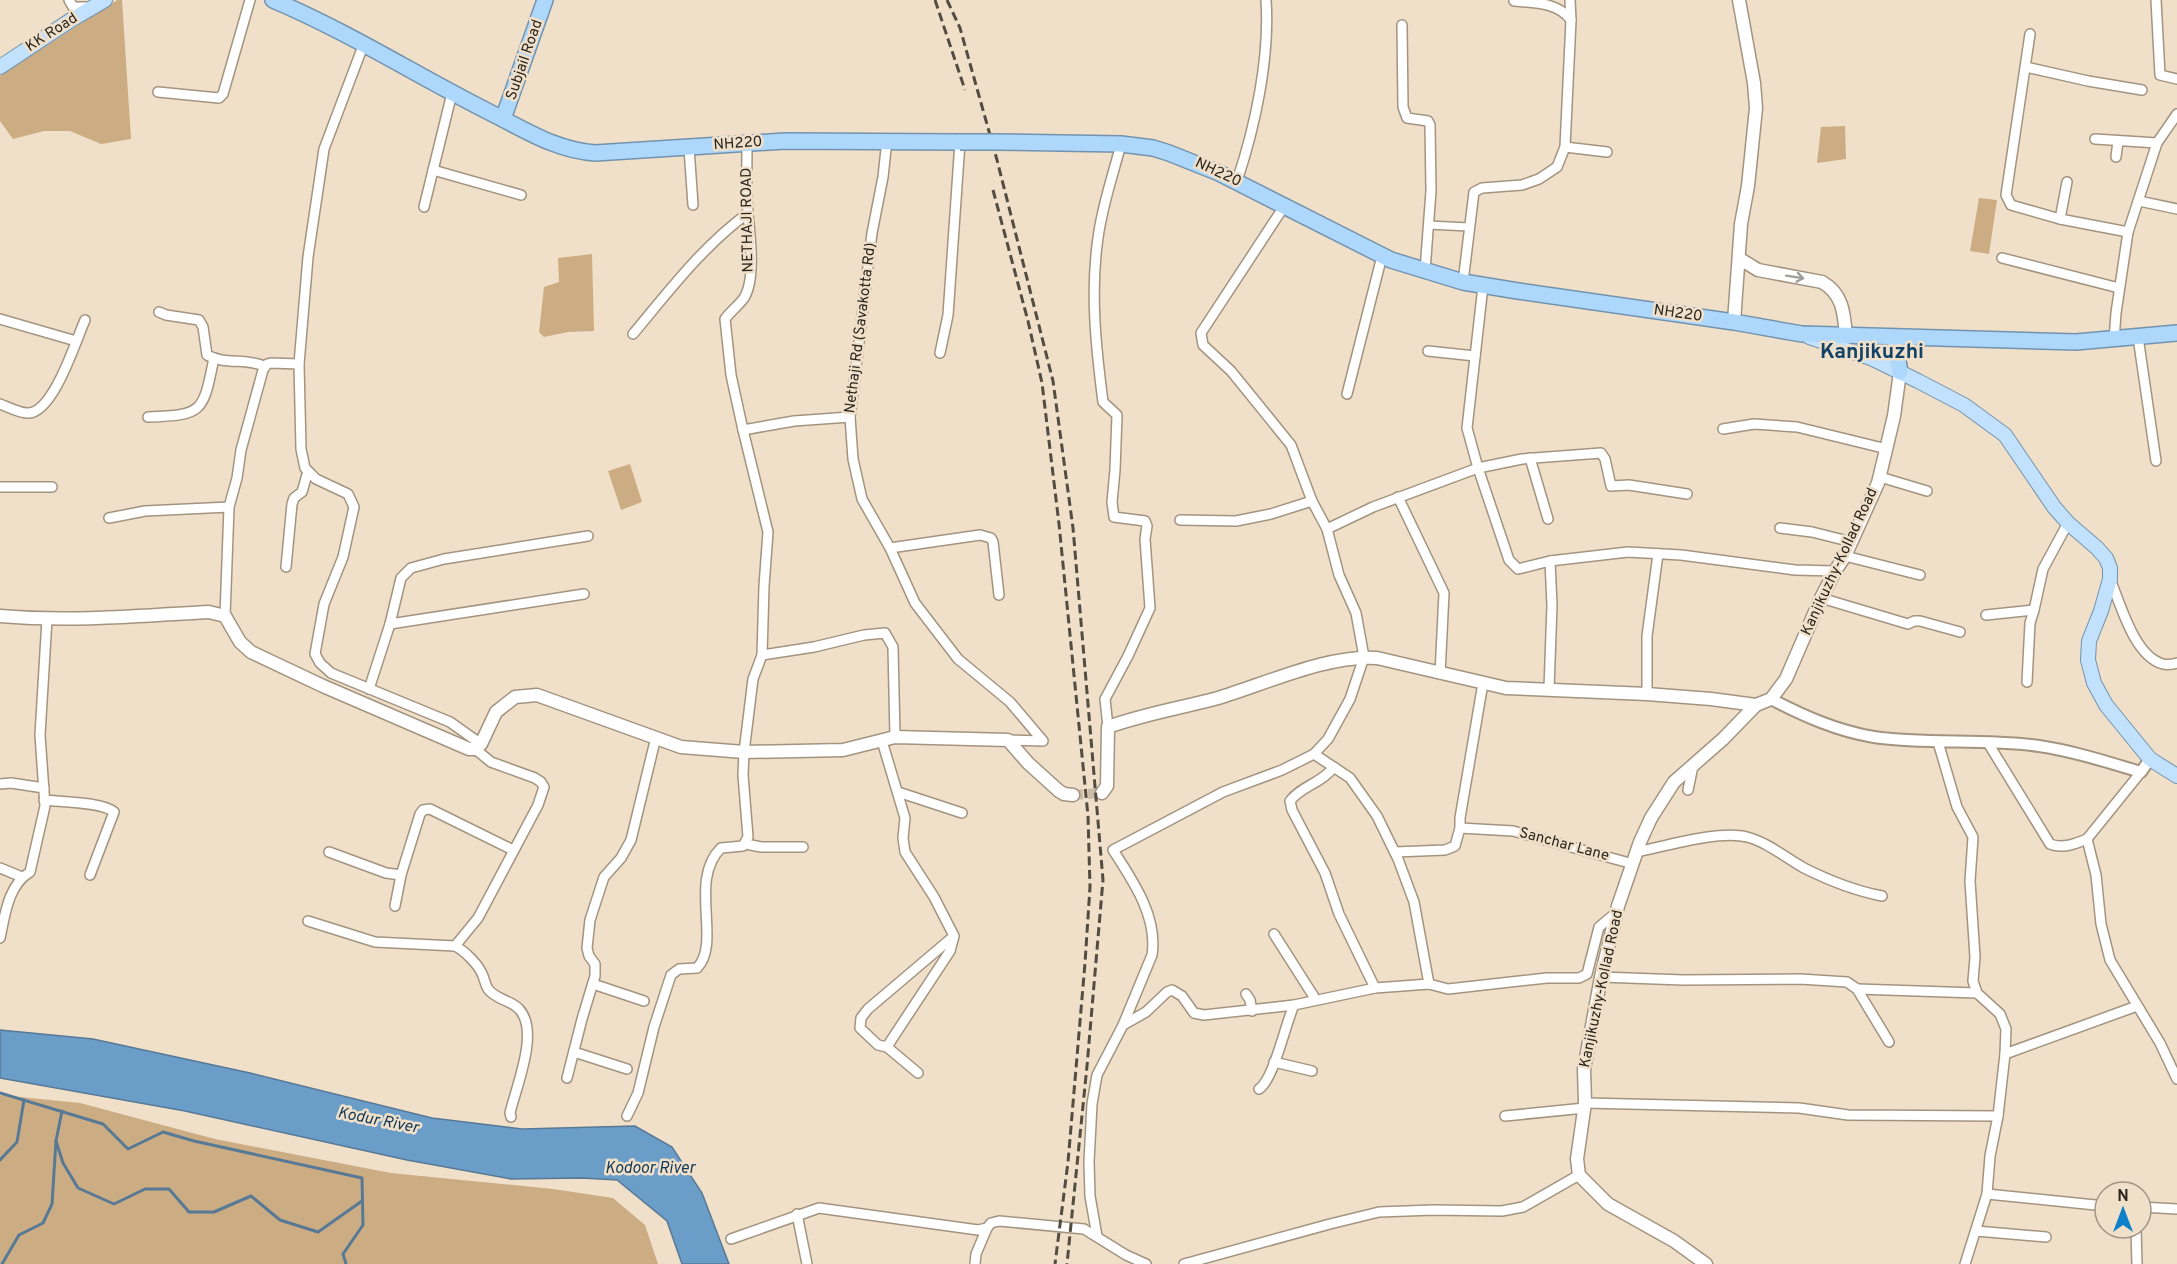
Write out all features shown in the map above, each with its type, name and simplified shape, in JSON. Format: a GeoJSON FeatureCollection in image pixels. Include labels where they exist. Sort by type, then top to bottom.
{"type":"FeatureCollection","features":[{"type":"Feature","properties":{"kind":"highway","name":"NH220"},"geometry":{"type":"LineString","coordinates":[[273,0],[317,20],[552,144],[582,152],[689,148],[747,143],[887,140],[1121,144],[1153,148],[1175,154],[1237,182],[1382,256],[1425,271],[1483,286],[1802,334],[2076,342],[2177,333]]}},
{"type":"Feature","properties":{"kind":"highway","name":"Subjail Road"},"geometry":{"type":"LineString","coordinates":[[503,119],[545,0]]}},
{"type":"Feature","properties":{"kind":"highway"},"geometry":{"type":"LineString","coordinates":[[1894,338],[1900,372]]}},
{"type":"Feature","properties":{"kind":"main road","name":"KK Road"},"geometry":{"type":"LineString","coordinates":[[0,67],[105,0]]}},
{"type":"Feature","properties":{"kind":"main road"},"geometry":{"type":"LineString","coordinates":[[1734,322],[1741,224],[1748,186],[1756,108],[1754,83],[1739,0]]}},
{"type":"Feature","properties":{"kind":"main road"},"geometry":{"type":"LineString","coordinates":[[1740,259],[1758,270],[1822,282],[1831,286],[1842,303],[1846,336]]}},
{"type":"Feature","properties":{"kind":"main road"},"geometry":{"type":"LineString","coordinates":[[1802,334],[1873,359],[1900,372],[1964,405],[2005,435],[2054,507],[2106,558],[2110,568],[2110,579],[2089,641],[2088,660],[2094,682],[2106,705],[2150,759],[2177,776]]}},
{"type":"Feature","properties":{"kind":"main road","name":"Kanjikuzhy-Kollad Road"},"geometry":{"type":"LineString","coordinates":[[1579,1175],[1577,1159],[1585,1106],[1584,1069],[1601,977],[1617,912],[1637,852],[1652,818],[1674,782],[1723,740],[1756,705],[1771,699],[1786,679],[1821,598],[1852,542],[1880,477],[1896,408],[1900,372]]}},
{"type":"Feature","properties":{"kind":"main road"},"geometry":{"type":"LineString","coordinates":[[0,616],[47,620],[209,612],[225,616],[240,642],[251,652],[323,686],[470,749],[478,747],[496,712],[515,697],[537,695],[681,747],[744,752],[843,750],[895,737],[1008,740],[1042,777],[1064,794],[1073,795]]}},
{"type":"Feature","properties":{"kind":"main road"},"geometry":{"type":"LineString","coordinates":[[1102,793],[1107,786],[1108,727],[1137,716],[1217,698],[1311,667],[1364,657],[1506,688],[1647,694],[1756,705]]}},
{"type":"Feature","properties":{"kind":"main road"},"geometry":{"type":"LineString","coordinates":[[1579,1175],[1608,1204],[1674,1240],[1706,1264]]}},
{"type":"Feature","properties":{"kind":"street"},"geometry":{"type":"LineString","coordinates":[[69,0],[73,7],[92,8]]}},
{"type":"Feature","properties":{"kind":"street"},"geometry":{"type":"LineString","coordinates":[[158,92],[219,98],[223,93],[250,0]]}},
{"type":"Feature","properties":{"kind":"street"},"geometry":{"type":"LineString","coordinates":[[1237,182],[1249,143],[1266,45],[1266,0]]}},
{"type":"Feature","properties":{"kind":"street"},"geometry":{"type":"LineString","coordinates":[[1463,282],[1474,192],[1482,188],[1522,185],[1539,179],[1557,167],[1565,147],[1570,0]]}},
{"type":"Feature","properties":{"kind":"street"},"geometry":{"type":"LineString","coordinates":[[2156,0],[2160,75],[2177,79]]}},
{"type":"Feature","properties":{"kind":"street"},"geometry":{"type":"LineString","coordinates":[[1514,1],[1546,4],[1564,11],[1571,20]]}},
{"type":"Feature","properties":{"kind":"street"},"geometry":{"type":"LineString","coordinates":[[1402,25],[1403,106],[1407,118],[1428,122],[1430,125],[1431,191],[1425,271]]}},
{"type":"Feature","properties":{"kind":"street"},"geometry":{"type":"LineString","coordinates":[[2030,33],[2006,195],[2011,206],[2060,219],[2128,232]]}},
{"type":"Feature","properties":{"kind":"street"},"geometry":{"type":"LineString","coordinates":[[363,46],[324,149],[308,257],[299,364],[301,449],[305,468],[316,479],[348,494],[354,507],[343,557],[324,604],[315,654],[320,663],[331,673],[450,722],[478,747],[490,762],[535,778],[543,784],[544,791],[538,805],[478,918],[455,946]]}},
{"type":"Feature","properties":{"kind":"street"},"geometry":{"type":"LineString","coordinates":[[2026,67],[2142,90]]}},
{"type":"Feature","properties":{"kind":"street"},"geometry":{"type":"LineString","coordinates":[[424,207],[452,93]]}},
{"type":"Feature","properties":{"kind":"street"},"geometry":{"type":"LineString","coordinates":[[2114,340],[2128,232],[2157,142],[2177,114]]}},
{"type":"Feature","properties":{"kind":"street"},"geometry":{"type":"LineString","coordinates":[[2095,139],[2157,142]]}},
{"type":"Feature","properties":{"kind":"street","name":"Nethaji Rd (Savakotta Rd)"},"geometry":{"type":"LineString","coordinates":[[887,140],[883,177],[872,233],[850,417],[853,459],[862,499],[890,548],[915,603],[958,659],[1010,702],[1043,741],[1008,740]]}},
{"type":"Feature","properties":{"kind":"street"},"geometry":{"type":"LineString","coordinates":[[2116,157],[2118,141]]}},
{"type":"Feature","properties":{"kind":"street"},"geometry":{"type":"LineString","coordinates":[[940,353],[948,315],[960,142]]}},
{"type":"Feature","properties":{"kind":"street","name":"NETHAJI ROAD"},"geometry":{"type":"LineString","coordinates":[[746,844],[748,837],[743,775],[744,752],[753,679],[762,655],[768,532],[731,375],[725,319],[743,298],[748,287],[751,234],[748,213],[747,143]]}},
{"type":"Feature","properties":{"kind":"street"},"geometry":{"type":"LineString","coordinates":[[1108,727],[1105,699],[1128,656],[1149,608],[1145,539],[1147,526],[1145,521],[1114,517],[1112,502],[1117,415],[1103,402],[1098,366],[1094,298],[1097,240],[1121,144]]}},
{"type":"Feature","properties":{"kind":"street"},"geometry":{"type":"LineString","coordinates":[[1565,147],[1607,152]]}},
{"type":"Feature","properties":{"kind":"street"},"geometry":{"type":"LineString","coordinates":[[689,148],[693,206]]}},
{"type":"Feature","properties":{"kind":"street"},"geometry":{"type":"LineString","coordinates":[[433,170],[521,195]]}},
{"type":"Feature","properties":{"kind":"street"},"geometry":{"type":"LineString","coordinates":[[2060,219],[2067,182]]}},
{"type":"Feature","properties":{"kind":"street"},"geometry":{"type":"LineString","coordinates":[[2139,201],[2177,209]]}},
{"type":"Feature","properties":{"kind":"street"},"geometry":{"type":"LineString","coordinates":[[1097,1236],[1090,1196],[1092,1104],[1098,1075],[1123,1025],[1152,956],[1154,945],[1138,890],[1113,850],[1223,792],[1282,770],[1314,754],[1328,739],[1347,706],[1364,657],[1356,613],[1339,575],[1327,529],[1312,501],[1291,446],[1231,371],[1203,345],[1201,333],[1285,206]]}},
{"type":"Feature","properties":{"kind":"street"},"geometry":{"type":"LineString","coordinates":[[633,334],[721,233],[748,213]]}},
{"type":"Feature","properties":{"kind":"street"},"geometry":{"type":"LineString","coordinates":[[1428,225],[1469,227]]}},
{"type":"Feature","properties":{"kind":"street"},"geometry":{"type":"LineString","coordinates":[[1347,394],[1382,256]]}},
{"type":"Feature","properties":{"kind":"street"},"geometry":{"type":"LineString","coordinates":[[2002,258],[2119,288]]}},
{"type":"Feature","properties":{"kind":"street"},"geometry":{"type":"LineString","coordinates":[[1483,286],[1467,428],[1509,560],[1514,566],[1518,569],[1550,561],[1628,552],[1681,555],[1795,570],[1834,571]]}},
{"type":"Feature","properties":{"kind":"street"},"geometry":{"type":"LineString","coordinates":[[159,312],[199,320],[203,327],[207,355],[214,358],[255,362],[264,366],[272,363],[299,364]]}},
{"type":"Feature","properties":{"kind":"street"},"geometry":{"type":"LineString","coordinates":[[0,319],[76,341]]}},
{"type":"Feature","properties":{"kind":"street"},"geometry":{"type":"LineString","coordinates":[[0,404],[28,413],[41,409],[59,385],[85,320]]}},
{"type":"Feature","properties":{"kind":"street"},"geometry":{"type":"LineString","coordinates":[[2138,337],[2156,461]]}},
{"type":"Feature","properties":{"kind":"street"},"geometry":{"type":"LineString","coordinates":[[1428,351],[1475,356]]}},
{"type":"Feature","properties":{"kind":"street"},"geometry":{"type":"LineString","coordinates":[[148,417],[186,415],[201,405],[214,358]]}},
{"type":"Feature","properties":{"kind":"street"},"geometry":{"type":"LineString","coordinates":[[225,616],[229,507],[237,478],[241,450],[264,366]]}},
{"type":"Feature","properties":{"kind":"street"},"geometry":{"type":"LineString","coordinates":[[743,430],[794,421],[850,417]]}},
{"type":"Feature","properties":{"kind":"street"},"geometry":{"type":"LineString","coordinates":[[1723,429],[1754,424],[1797,428],[1887,449]]}},
{"type":"Feature","properties":{"kind":"street"},"geometry":{"type":"LineString","coordinates":[[1327,529],[1372,507],[1478,468],[1530,458],[1601,453],[1605,459],[1611,486],[1629,485],[1687,494]]}},
{"type":"Feature","properties":{"kind":"street"},"geometry":{"type":"LineString","coordinates":[[1530,458],[1548,519]]}},
{"type":"Feature","properties":{"kind":"street"},"geometry":{"type":"LineString","coordinates":[[286,567],[292,504],[294,498],[302,492],[308,471]]}},
{"type":"Feature","properties":{"kind":"street"},"geometry":{"type":"LineString","coordinates":[[1880,477],[1927,491]]}},
{"type":"Feature","properties":{"kind":"street"},"geometry":{"type":"LineString","coordinates":[[0,487],[52,487]]}},
{"type":"Feature","properties":{"kind":"street"},"geometry":{"type":"LineString","coordinates":[[1398,497],[1444,593],[1440,674]]}},
{"type":"Feature","properties":{"kind":"street"},"geometry":{"type":"LineString","coordinates":[[1180,520],[1236,521],[1271,514],[1312,501]]}},
{"type":"Feature","properties":{"kind":"street"},"geometry":{"type":"LineString","coordinates":[[109,518],[145,511],[229,507]]}},
{"type":"Feature","properties":{"kind":"street"},"geometry":{"type":"LineString","coordinates":[[2027,682],[2030,623],[2043,569],[2068,523]]}},
{"type":"Feature","properties":{"kind":"street"},"geometry":{"type":"LineString","coordinates":[[1780,528],[1812,532],[1852,542]]}},
{"type":"Feature","properties":{"kind":"street"},"geometry":{"type":"LineString","coordinates":[[890,548],[980,535],[987,536],[993,542],[999,595]]}},
{"type":"Feature","properties":{"kind":"street"},"geometry":{"type":"LineString","coordinates":[[369,689],[390,624],[401,578],[411,568],[444,559],[588,536]]}},
{"type":"Feature","properties":{"kind":"street"},"geometry":{"type":"LineString","coordinates":[[1647,694],[1647,636],[1658,554]]}},
{"type":"Feature","properties":{"kind":"street"},"geometry":{"type":"LineString","coordinates":[[1845,556],[1920,575]]}},
{"type":"Feature","properties":{"kind":"street"},"geometry":{"type":"LineString","coordinates":[[1549,689],[1552,605],[1550,561]]}},
{"type":"Feature","properties":{"kind":"street"},"geometry":{"type":"LineString","coordinates":[[2110,579],[2138,645],[2150,657],[2164,665],[2177,663]]}},
{"type":"Feature","properties":{"kind":"street"},"geometry":{"type":"LineString","coordinates":[[390,624],[584,594]]}},
{"type":"Feature","properties":{"kind":"street"},"geometry":{"type":"LineString","coordinates":[[1821,598],[1894,621],[1908,624],[1920,621],[1960,632]]}},
{"type":"Feature","properties":{"kind":"street"},"geometry":{"type":"LineString","coordinates":[[1986,615],[2034,610]]}},
{"type":"Feature","properties":{"kind":"street"},"geometry":{"type":"LineString","coordinates":[[0,938],[14,888],[22,877],[30,872],[45,806],[40,735],[47,620]]}},
{"type":"Feature","properties":{"kind":"street"},"geometry":{"type":"LineString","coordinates":[[762,655],[885,633],[893,647],[895,737]]}},
{"type":"Feature","properties":{"kind":"street"},"geometry":{"type":"LineString","coordinates":[[1395,852],[1445,850],[1455,846],[1460,828],[1474,727],[1483,683]]}},
{"type":"Feature","properties":{"kind":"street"},"geometry":{"type":"LineString","coordinates":[[1771,699],[1805,717],[1846,731],[1874,737],[2039,746],[2080,754],[2141,772]]}},
{"type":"Feature","properties":{"kind":"street"},"geometry":{"type":"LineString","coordinates":[[567,1078],[596,970],[587,948],[590,920],[604,878],[621,858],[631,840],[656,737]]}},
{"type":"Feature","properties":{"kind":"street"},"geometry":{"type":"LineString","coordinates":[[882,741],[905,818],[903,838],[905,852],[934,897],[954,936],[950,951],[887,1047]]}},
{"type":"Feature","properties":{"kind":"street"},"geometry":{"type":"LineString","coordinates":[[1938,742],[1957,807],[1973,837],[1970,881],[1975,957],[1973,981],[1977,993],[2000,1014],[2006,1029],[1998,1116],[1990,1156],[1987,1194],[1965,1264]]}},
{"type":"Feature","properties":{"kind":"street"},"geometry":{"type":"LineString","coordinates":[[1988,743],[2050,844],[2058,847],[2073,845],[2087,839],[2150,759]]}},
{"type":"Feature","properties":{"kind":"street"},"geometry":{"type":"LineString","coordinates":[[1314,754],[1350,778],[1377,816],[1395,852],[1414,902],[1429,984]]}},
{"type":"Feature","properties":{"kind":"street"},"geometry":{"type":"LineString","coordinates":[[1689,790],[1693,766]]}},
{"type":"Feature","properties":{"kind":"street"},"geometry":{"type":"LineString","coordinates":[[1334,767],[1328,775],[1295,794],[1290,801],[1292,810],[1325,873],[1339,914],[1375,988]]}},
{"type":"Feature","properties":{"kind":"street"},"geometry":{"type":"LineString","coordinates":[[0,784],[11,783],[44,788]]}},
{"type":"Feature","properties":{"kind":"street"},"geometry":{"type":"LineString","coordinates":[[898,792],[962,813]]}},
{"type":"Feature","properties":{"kind":"street"},"geometry":{"type":"LineString","coordinates":[[44,800],[111,809],[114,812],[90,875]]}},
{"type":"Feature","properties":{"kind":"street"},"geometry":{"type":"LineString","coordinates":[[395,906],[401,875],[423,810],[430,809],[513,850]]}},
{"type":"Feature","properties":{"kind":"street","name":"Sanchar Lane"},"geometry":{"type":"LineString","coordinates":[[1460,828],[1513,831],[1633,864]]}},
{"type":"Feature","properties":{"kind":"street"},"geometry":{"type":"LineString","coordinates":[[1637,852],[1714,837],[1747,837],[1817,874],[1865,893],[1882,896]]}},
{"type":"Feature","properties":{"kind":"street"},"geometry":{"type":"LineString","coordinates":[[2087,839],[2096,875],[2100,924],[2110,960],[2160,1044],[2177,1079]]}},
{"type":"Feature","properties":{"kind":"street"},"geometry":{"type":"LineString","coordinates":[[627,1116],[638,1093],[654,1027],[671,975],[679,969],[697,968],[700,964],[706,944],[705,885],[709,865],[721,848],[746,844],[761,847],[803,847]]}},
{"type":"Feature","properties":{"kind":"street"},"geometry":{"type":"LineString","coordinates":[[329,852],[386,873],[401,875]]}},
{"type":"Feature","properties":{"kind":"street"},"geometry":{"type":"LineString","coordinates":[[0,868],[22,877]]}},
{"type":"Feature","properties":{"kind":"street"},"geometry":{"type":"LineString","coordinates":[[1123,1025],[1146,1012],[1172,990],[1182,996],[1198,1015],[1294,1005],[1375,988],[1429,984],[1448,989],[1547,978],[1579,978],[1587,974],[1599,927],[1617,912]]}},
{"type":"Feature","properties":{"kind":"street"},"geometry":{"type":"LineString","coordinates":[[308,921],[375,942],[455,946],[475,963],[483,974],[485,985],[491,993],[519,1008],[525,1019],[528,1041],[510,1113],[511,1117]]}},
{"type":"Feature","properties":{"kind":"street"},"geometry":{"type":"LineString","coordinates":[[1274,934],[1316,1000]]}},
{"type":"Feature","properties":{"kind":"street"},"geometry":{"type":"LineString","coordinates":[[918,1073],[887,1047],[878,1045],[860,1028],[861,1018],[868,1009],[954,936]]}},
{"type":"Feature","properties":{"kind":"street"},"geometry":{"type":"LineString","coordinates":[[1601,977],[1846,982],[1857,989],[1889,1042]]}},
{"type":"Feature","properties":{"kind":"street"},"geometry":{"type":"LineString","coordinates":[[593,984],[644,1001]]}},
{"type":"Feature","properties":{"kind":"street"},"geometry":{"type":"LineString","coordinates":[[1857,989],[1977,993]]}},
{"type":"Feature","properties":{"kind":"street"},"geometry":{"type":"LineString","coordinates":[[1246,994],[1252,1011]]}},
{"type":"Feature","properties":{"kind":"street"},"geometry":{"type":"LineString","coordinates":[[1259,1089],[1265,1085],[1270,1075],[1294,1005]]}},
{"type":"Feature","properties":{"kind":"street"},"geometry":{"type":"LineString","coordinates":[[2005,1054],[2137,1006]]}},
{"type":"Feature","properties":{"kind":"street"},"geometry":{"type":"LineString","coordinates":[[574,1052],[627,1069]]}},
{"type":"Feature","properties":{"kind":"street"},"geometry":{"type":"LineString","coordinates":[[1274,1062],[1312,1071]]}},
{"type":"Feature","properties":{"kind":"street"},"geometry":{"type":"LineString","coordinates":[[1504,1116],[1585,1106],[1799,1108],[1848,1115],[1998,1116]]}},
{"type":"Feature","properties":{"kind":"street"},"geometry":{"type":"LineString","coordinates":[[1184,1264],[1379,1212],[1502,1211],[1523,1207],[1579,1175]]}},
{"type":"Feature","properties":{"kind":"street"},"geometry":{"type":"LineString","coordinates":[[1987,1194],[2093,1205]]}},
{"type":"Feature","properties":{"kind":"street"},"geometry":{"type":"LineString","coordinates":[[731,1239],[796,1214],[819,1208],[978,1230],[987,1228]]}},
{"type":"Feature","properties":{"kind":"street"},"geometry":{"type":"LineString","coordinates":[[2153,1208],[2177,1209]]}},
{"type":"Feature","properties":{"kind":"street"},"geometry":{"type":"LineString","coordinates":[[796,1214],[807,1264]]}},
{"type":"Feature","properties":{"kind":"street"},"geometry":{"type":"LineString","coordinates":[[975,1264],[976,1254],[987,1228],[990,1223],[999,1221],[1084,1229],[1143,1264]]}},
{"type":"Feature","properties":{"kind":"street"},"geometry":{"type":"LineString","coordinates":[[1976,1231],[2046,1237]]}},
{"type":"Feature","properties":{"kind":"street"},"geometry":{"type":"LineString","coordinates":[[2136,1240],[2137,1264]]}},
{"type":"Feature","properties":{"kind":"shaded area"},"geometry":{"type":"Polygon","coordinates":[[[117,0],[122,0],[131,139],[101,144],[70,131],[44,131],[13,139],[0,121],[0,76],[117,0]]]}},
{"type":"Feature","properties":{"kind":"shaded area"},"geometry":{"type":"Polygon","coordinates":[[[1845,126],[1846,159],[1817,163],[1821,127],[1845,126]]]}},
{"type":"Feature","properties":{"kind":"shaded area"},"geometry":{"type":"Polygon","coordinates":[[[1979,198],[1997,200],[1989,254],[1970,251],[1979,198]]]}},
{"type":"Feature","properties":{"kind":"shaded area"},"geometry":{"type":"Polygon","coordinates":[[[592,254],[594,331],[568,332],[544,337],[539,332],[544,287],[559,282],[558,258],[592,254]]]}},
{"type":"Feature","properties":{"kind":"shaded area"},"geometry":{"type":"Polygon","coordinates":[[[630,464],[642,502],[621,510],[608,471],[630,464]]]}},
{"type":"Feature","properties":{"kind":"shaded area"},"geometry":{"type":"Polygon","coordinates":[[[0,1095],[80,1103],[215,1139],[391,1173],[553,1189],[613,1198],[645,1225],[658,1264],[0,1264],[0,1095]]]}},
{"type":"Feature","properties":{"kind":"water","name":"Kodoor River"},"geometry":{"type":"Polygon","coordinates":[[[0,1030],[93,1039],[250,1073],[432,1118],[522,1129],[635,1126],[672,1147],[702,1193],[729,1264],[682,1264],[667,1221],[617,1180],[511,1179],[407,1160],[185,1111],[0,1078],[0,1030]]]}},
{"type":"Feature","properties":{"kind":"waterway"},"geometry":{"type":"LineString","coordinates":[[0,1093],[103,1124],[128,1149],[163,1132],[362,1178],[363,1225],[343,1254],[346,1264]]}},
{"type":"Feature","properties":{"kind":"waterway"},"geometry":{"type":"LineString","coordinates":[[0,1160],[17,1142],[24,1100]]}},
{"type":"Feature","properties":{"kind":"waterway"},"geometry":{"type":"LineString","coordinates":[[2,1264],[19,1235],[43,1223],[52,1204],[56,1141],[62,1111]]}},
{"type":"Feature","properties":{"kind":"waterway"},"geometry":{"type":"LineString","coordinates":[[56,1141],[63,1163],[78,1188],[114,1204],[145,1189],[169,1189],[189,1212],[214,1212],[251,1196],[280,1220],[318,1232],[362,1201]]}},
{"type":"Feature","properties":{"kind":"tunnel"},"geometry":{"type":"LineString","coordinates":[[1073,795],[1102,793]]}},
{"type":"Feature","properties":{"kind":"railway"},"geometry":{"type":"LineString","coordinates":[[935,0],[965,90]]}},
{"type":"Feature","properties":{"kind":"railway"},"geometry":{"type":"LineString","coordinates":[[947,0],[960,28],[997,160],[1053,381],[1073,528],[1103,880],[1067,1264]]}},
{"type":"Feature","properties":{"kind":"railway"},"geometry":{"type":"LineString","coordinates":[[993,190],[1042,383],[1059,524],[1088,816],[1090,887],[1085,963],[1068,1162],[1055,1264]]}},
{"type":"Feature","properties":{"kind":"district","name":"Kanjikuzhi"},"geometry":{"type":"Point","coordinates":[1872,352]}},
{"type":"Feature","properties":{"kind":"water label","name":"Kodur River"},"geometry":{"type":"Point","coordinates":[378,1121]}}]}
